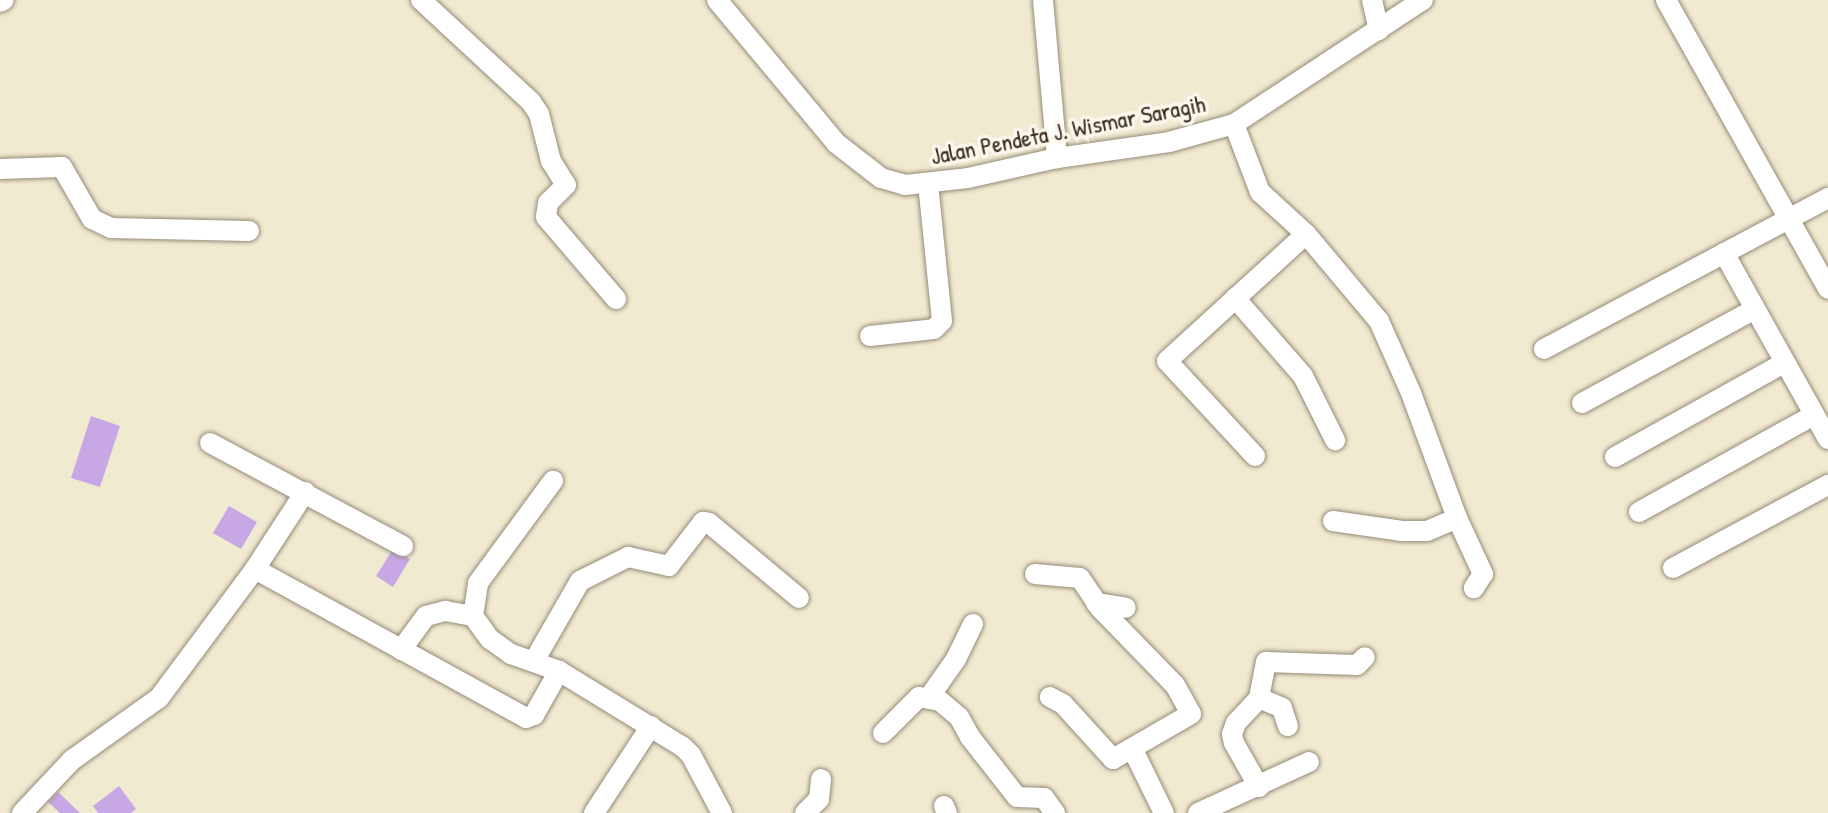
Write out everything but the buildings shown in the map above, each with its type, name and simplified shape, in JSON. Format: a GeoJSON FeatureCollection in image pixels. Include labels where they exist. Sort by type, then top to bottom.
{"type":"FeatureCollection","features":[{"type":"Feature","properties":{"kind":"street"},"geometry":{"type":"LineString","coordinates":[[421,0],[531,102],[539,114],[551,161],[566,185],[548,203],[546,217],[616,299]]}},
{"type":"Feature","properties":{"kind":"street","name":"Jalan Pendeta J. Wismar Saragih"},"geometry":{"type":"LineString","coordinates":[[717,0],[836,143],[861,165],[894,182],[928,184],[1057,158],[1169,142],[1234,124],[1423,0]]}},
{"type":"Feature","properties":{"kind":"street"},"geometry":{"type":"LineString","coordinates":[[1043,0],[1057,158]]}},
{"type":"Feature","properties":{"kind":"street"},"geometry":{"type":"LineString","coordinates":[[1372,0],[1379,30]]}},
{"type":"Feature","properties":{"kind":"street"},"geometry":{"type":"LineString","coordinates":[[1666,0],[1828,289]]}},
{"type":"Feature","properties":{"kind":"street"},"geometry":{"type":"LineString","coordinates":[[1234,124],[1260,192],[1306,234],[1379,321],[1411,393],[1457,518],[1483,574],[1474,588]]}},
{"type":"Feature","properties":{"kind":"street"},"geometry":{"type":"LineString","coordinates":[[0,169],[62,167],[92,219],[111,228],[249,231]]}},
{"type":"Feature","properties":{"kind":"street"},"geometry":{"type":"LineString","coordinates":[[870,336],[934,329],[942,321],[928,184]]}},
{"type":"Feature","properties":{"kind":"street"},"geometry":{"type":"LineString","coordinates":[[1544,349],[1828,198]]}},
{"type":"Feature","properties":{"kind":"street"},"geometry":{"type":"LineString","coordinates":[[1255,456],[1167,361],[1306,234]]}},
{"type":"Feature","properties":{"kind":"street"},"geometry":{"type":"LineString","coordinates":[[1724,253],[1828,439]]}},
{"type":"Feature","properties":{"kind":"street"},"geometry":{"type":"LineString","coordinates":[[1235,298],[1303,376],[1335,440]]}},
{"type":"Feature","properties":{"kind":"street"},"geometry":{"type":"LineString","coordinates":[[1582,403],[1755,309]]}},
{"type":"Feature","properties":{"kind":"street"},"geometry":{"type":"LineString","coordinates":[[1615,457],[1784,363]]}},
{"type":"Feature","properties":{"kind":"street"},"geometry":{"type":"LineString","coordinates":[[1639,512],[1814,415]]}},
{"type":"Feature","properties":{"kind":"street"},"geometry":{"type":"LineString","coordinates":[[210,443],[403,546]]}},
{"type":"Feature","properties":{"kind":"street"},"geometry":{"type":"LineString","coordinates":[[473,616],[478,583],[553,481]]}},
{"type":"Feature","properties":{"kind":"street"},"geometry":{"type":"LineString","coordinates":[[1673,568],[1828,485]]}},
{"type":"Feature","properties":{"kind":"street"},"geometry":{"type":"LineString","coordinates":[[22,813],[72,760],[159,698],[255,569],[305,492]]}},
{"type":"Feature","properties":{"kind":"street"},"geometry":{"type":"LineString","coordinates":[[1333,521],[1402,531],[1427,531],[1457,518]]}},
{"type":"Feature","properties":{"kind":"street"},"geometry":{"type":"LineString","coordinates":[[534,661],[580,581],[628,557],[669,566],[703,522],[709,523],[799,598]]}},
{"type":"Feature","properties":{"kind":"street"},"geometry":{"type":"LineString","coordinates":[[255,569],[528,719],[534,715],[559,671]]}},
{"type":"Feature","properties":{"kind":"street"},"geometry":{"type":"LineString","coordinates":[[1035,574],[1077,577],[1096,603],[1175,685],[1191,714],[1114,759],[1108,758],[1063,704],[1050,697]]}},
{"type":"Feature","properties":{"kind":"street"},"geometry":{"type":"LineString","coordinates":[[1096,603],[1126,608]]}},
{"type":"Feature","properties":{"kind":"street"},"geometry":{"type":"LineString","coordinates":[[401,650],[426,616],[445,611],[473,616],[497,645],[559,671],[651,726],[691,755],[722,813]]}},
{"type":"Feature","properties":{"kind":"street"},"geometry":{"type":"LineString","coordinates":[[930,696],[956,659],[973,624]]}},
{"type":"Feature","properties":{"kind":"street"},"geometry":{"type":"LineString","coordinates":[[1259,787],[1232,734],[1236,723],[1259,698],[1267,660],[1357,665],[1365,657]]}},
{"type":"Feature","properties":{"kind":"street"},"geometry":{"type":"LineString","coordinates":[[883,733],[919,697],[930,696],[959,717],[970,737],[1017,797],[1044,798],[1055,813]]}},
{"type":"Feature","properties":{"kind":"street"},"geometry":{"type":"LineString","coordinates":[[1259,698],[1282,708],[1288,726]]}},
{"type":"Feature","properties":{"kind":"street"},"geometry":{"type":"LineString","coordinates":[[597,811],[651,726]]}},
{"type":"Feature","properties":{"kind":"street"},"geometry":{"type":"LineString","coordinates":[[1133,750],[1164,813]]}},
{"type":"Feature","properties":{"kind":"street"},"geometry":{"type":"LineString","coordinates":[[1198,813],[1309,762]]}},
{"type":"Feature","properties":{"kind":"street"},"geometry":{"type":"LineString","coordinates":[[805,813],[819,799],[821,779]]}}]}
